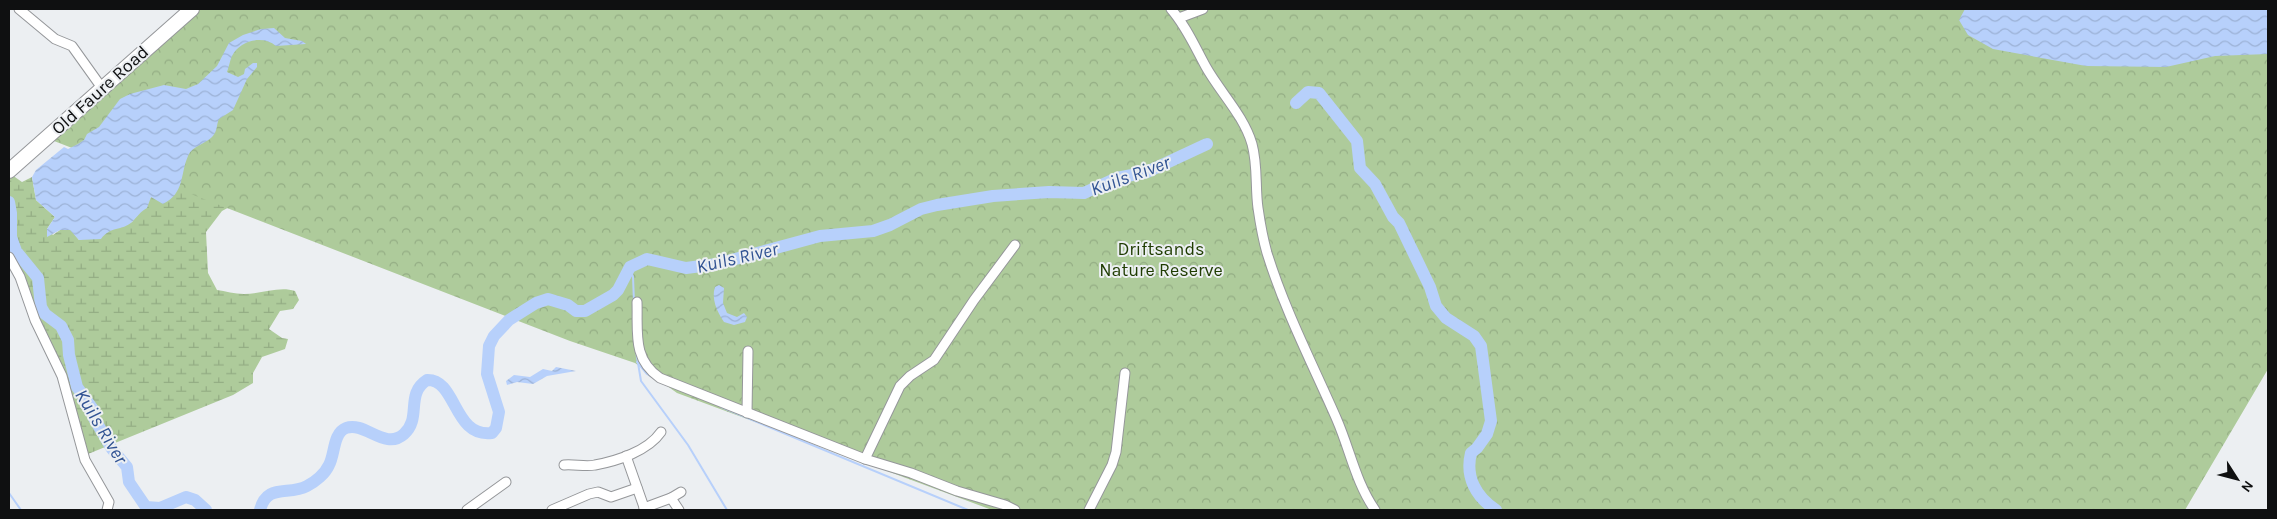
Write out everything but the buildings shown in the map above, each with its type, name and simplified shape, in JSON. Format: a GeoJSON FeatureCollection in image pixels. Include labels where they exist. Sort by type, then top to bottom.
{"type":"FeatureCollection","features":[{"type":"Feature","properties":{"kind":"main road","name":"Old Faure Road"},"geometry":{"type":"LineString","coordinates":[[9,171],[192,9]]}},
{"type":"Feature","properties":{"kind":"street"},"geometry":{"type":"LineString","coordinates":[[19,9],[55,39],[72,46],[102,88]]}},
{"type":"Feature","properties":{"kind":"street"},"geometry":{"type":"LineString","coordinates":[[1171,9],[1179,18],[1252,144],[1256,164],[1258,208],[1267,251],[1292,320],[1338,421],[1355,471],[1367,498],[1375,510]]}},
{"type":"Feature","properties":{"kind":"street"},"geometry":{"type":"LineString","coordinates":[[1179,18],[1203,9]]}},
{"type":"Feature","properties":{"kind":"street"},"geometry":{"type":"LineString","coordinates":[[865,459],[900,386],[910,376],[934,360],[974,300],[1015,245]]}},
{"type":"Feature","properties":{"kind":"street"},"geometry":{"type":"LineString","coordinates":[[9,257],[20,277],[35,320],[62,376],[85,460],[109,502],[107,510]]}},
{"type":"Feature","properties":{"kind":"street"},"geometry":{"type":"LineString","coordinates":[[637,302],[639,355],[652,373],[668,382],[865,459],[911,472],[957,491],[1005,505],[1015,510]]}},
{"type":"Feature","properties":{"kind":"street"},"geometry":{"type":"LineString","coordinates":[[747,413],[748,351]]}},
{"type":"Feature","properties":{"kind":"street"},"geometry":{"type":"LineString","coordinates":[[1089,510],[1112,465],[1116,452],[1125,373]]}},
{"type":"Feature","properties":{"kind":"street"},"geometry":{"type":"LineString","coordinates":[[564,465],[594,466],[626,456],[652,442],[661,432]]}},
{"type":"Feature","properties":{"kind":"street"},"geometry":{"type":"LineString","coordinates":[[626,456],[644,509],[681,492]]}},
{"type":"Feature","properties":{"kind":"street"},"geometry":{"type":"LineString","coordinates":[[467,510],[506,482]]}},
{"type":"Feature","properties":{"kind":"street"},"geometry":{"type":"LineString","coordinates":[[552,510],[570,507],[594,493],[612,497],[637,488]]}},
{"type":"Feature","properties":{"kind":"street"},"geometry":{"type":"LineString","coordinates":[[671,498],[679,510]]}},
{"type":"Feature","properties":{"kind":"green space","name":"Driftsands Nature Reserve"},"geometry":{"type":"Polygon","coordinates":[[[200,9],[2268,9],[2268,369],[2185,510],[992,510],[677,393],[635,363],[570,341],[54,141],[200,9]]]}},
{"type":"Feature","properties":{"kind":"green space"},"geometry":{"type":"Polygon","coordinates":[[[12,175],[22,182],[32,177],[36,200],[55,217],[47,229],[53,235],[60,230],[71,230],[79,240],[132,222],[151,197],[184,178],[244,199],[222,211],[206,232],[208,273],[217,290],[244,294],[283,289],[295,291],[299,300],[293,309],[280,311],[269,329],[282,338],[288,339],[285,349],[262,357],[253,373],[253,383],[233,395],[88,454],[19,267],[9,248],[9,178],[12,175]]]}},
{"type":"Feature","properties":{"kind":"water"},"geometry":{"type":"Polygon","coordinates":[[[1965,9],[2268,9],[2268,54],[2215,56],[2166,67],[2086,66],[1993,49],[1968,35],[1959,20],[1965,9]]]}},
{"type":"Feature","properties":{"kind":"water"},"geometry":{"type":"Polygon","coordinates":[[[274,28],[285,38],[302,41],[306,44],[276,46],[258,40],[240,46],[231,58],[227,72],[238,77],[244,74],[245,69],[253,63],[257,63],[257,67],[247,79],[233,110],[219,119],[214,135],[196,147],[188,156],[181,183],[170,200],[163,204],[151,197],[147,208],[132,222],[124,227],[108,232],[101,239],[79,240],[70,230],[60,230],[47,237],[47,229],[55,217],[36,200],[32,177],[36,170],[64,147],[68,149],[84,140],[87,134],[99,127],[120,99],[130,94],[164,85],[186,89],[198,84],[217,66],[229,43],[243,35],[261,29],[274,28]]]}},
{"type":"Feature","properties":{"kind":"water"},"geometry":{"type":"Polygon","coordinates":[[[719,285],[724,288],[723,303],[727,313],[737,317],[744,313],[747,317],[745,322],[734,325],[724,322],[714,300],[715,287],[719,285]]]}},
{"type":"Feature","properties":{"kind":"water"},"geometry":{"type":"Polygon","coordinates":[[[556,367],[576,371],[547,376],[533,384],[517,382],[507,385],[506,381],[514,375],[530,377],[543,369],[552,371],[556,367]]]}},
{"type":"Feature","properties":{"kind":"waterway","name":"Kuils River"},"geometry":{"type":"LineString","coordinates":[[1296,103],[1308,92],[1319,93],[1357,141],[1360,168],[1375,184],[1393,217],[1399,223],[1430,287],[1436,306],[1446,318],[1474,336],[1481,346],[1491,421],[1487,434],[1471,453],[1470,470],[1471,478],[1478,493],[1496,510]]}},
{"type":"Feature","properties":{"kind":"waterway","name":"Kuils River"},"geometry":{"type":"LineString","coordinates":[[260,510],[263,502],[273,493],[300,489],[320,477],[329,465],[336,439],[346,428],[360,428],[382,438],[390,439],[404,434],[412,421],[417,392],[420,386],[427,380],[437,382],[444,389],[462,418],[470,427],[479,432],[492,433],[496,428],[499,412],[487,374],[489,346],[494,336],[509,320],[536,303],[548,299],[568,305],[576,311],[585,311],[613,295],[618,290],[630,267],[647,259],[686,268],[717,264],[820,236],[873,231],[890,225],[921,209],[937,205],[993,196],[1049,192],[1084,193],[1117,178],[1147,172],[1207,144]]}},
{"type":"Feature","properties":{"kind":"waterway","name":"Kuils River"},"geometry":{"type":"LineString","coordinates":[[9,202],[11,237],[16,251],[38,278],[41,307],[45,314],[61,326],[68,340],[69,355],[77,387],[92,408],[94,418],[112,449],[127,467],[129,482],[146,507],[160,508],[186,497],[195,500],[206,510]]}},
{"type":"Feature","properties":{"kind":"waterway"},"geometry":{"type":"LineString","coordinates":[[630,267],[633,277],[634,302]]}},
{"type":"Feature","properties":{"kind":"waterway"},"geometry":{"type":"LineString","coordinates":[[636,351],[641,381],[688,445],[727,510]]}},
{"type":"Feature","properties":{"kind":"waterway"},"geometry":{"type":"LineString","coordinates":[[637,362],[652,377]]}},
{"type":"Feature","properties":{"kind":"waterway"},"geometry":{"type":"LineString","coordinates":[[721,407],[968,510]]}},
{"type":"Feature","properties":{"kind":"waterway"},"geometry":{"type":"LineString","coordinates":[[9,493],[21,510]]}}]}
